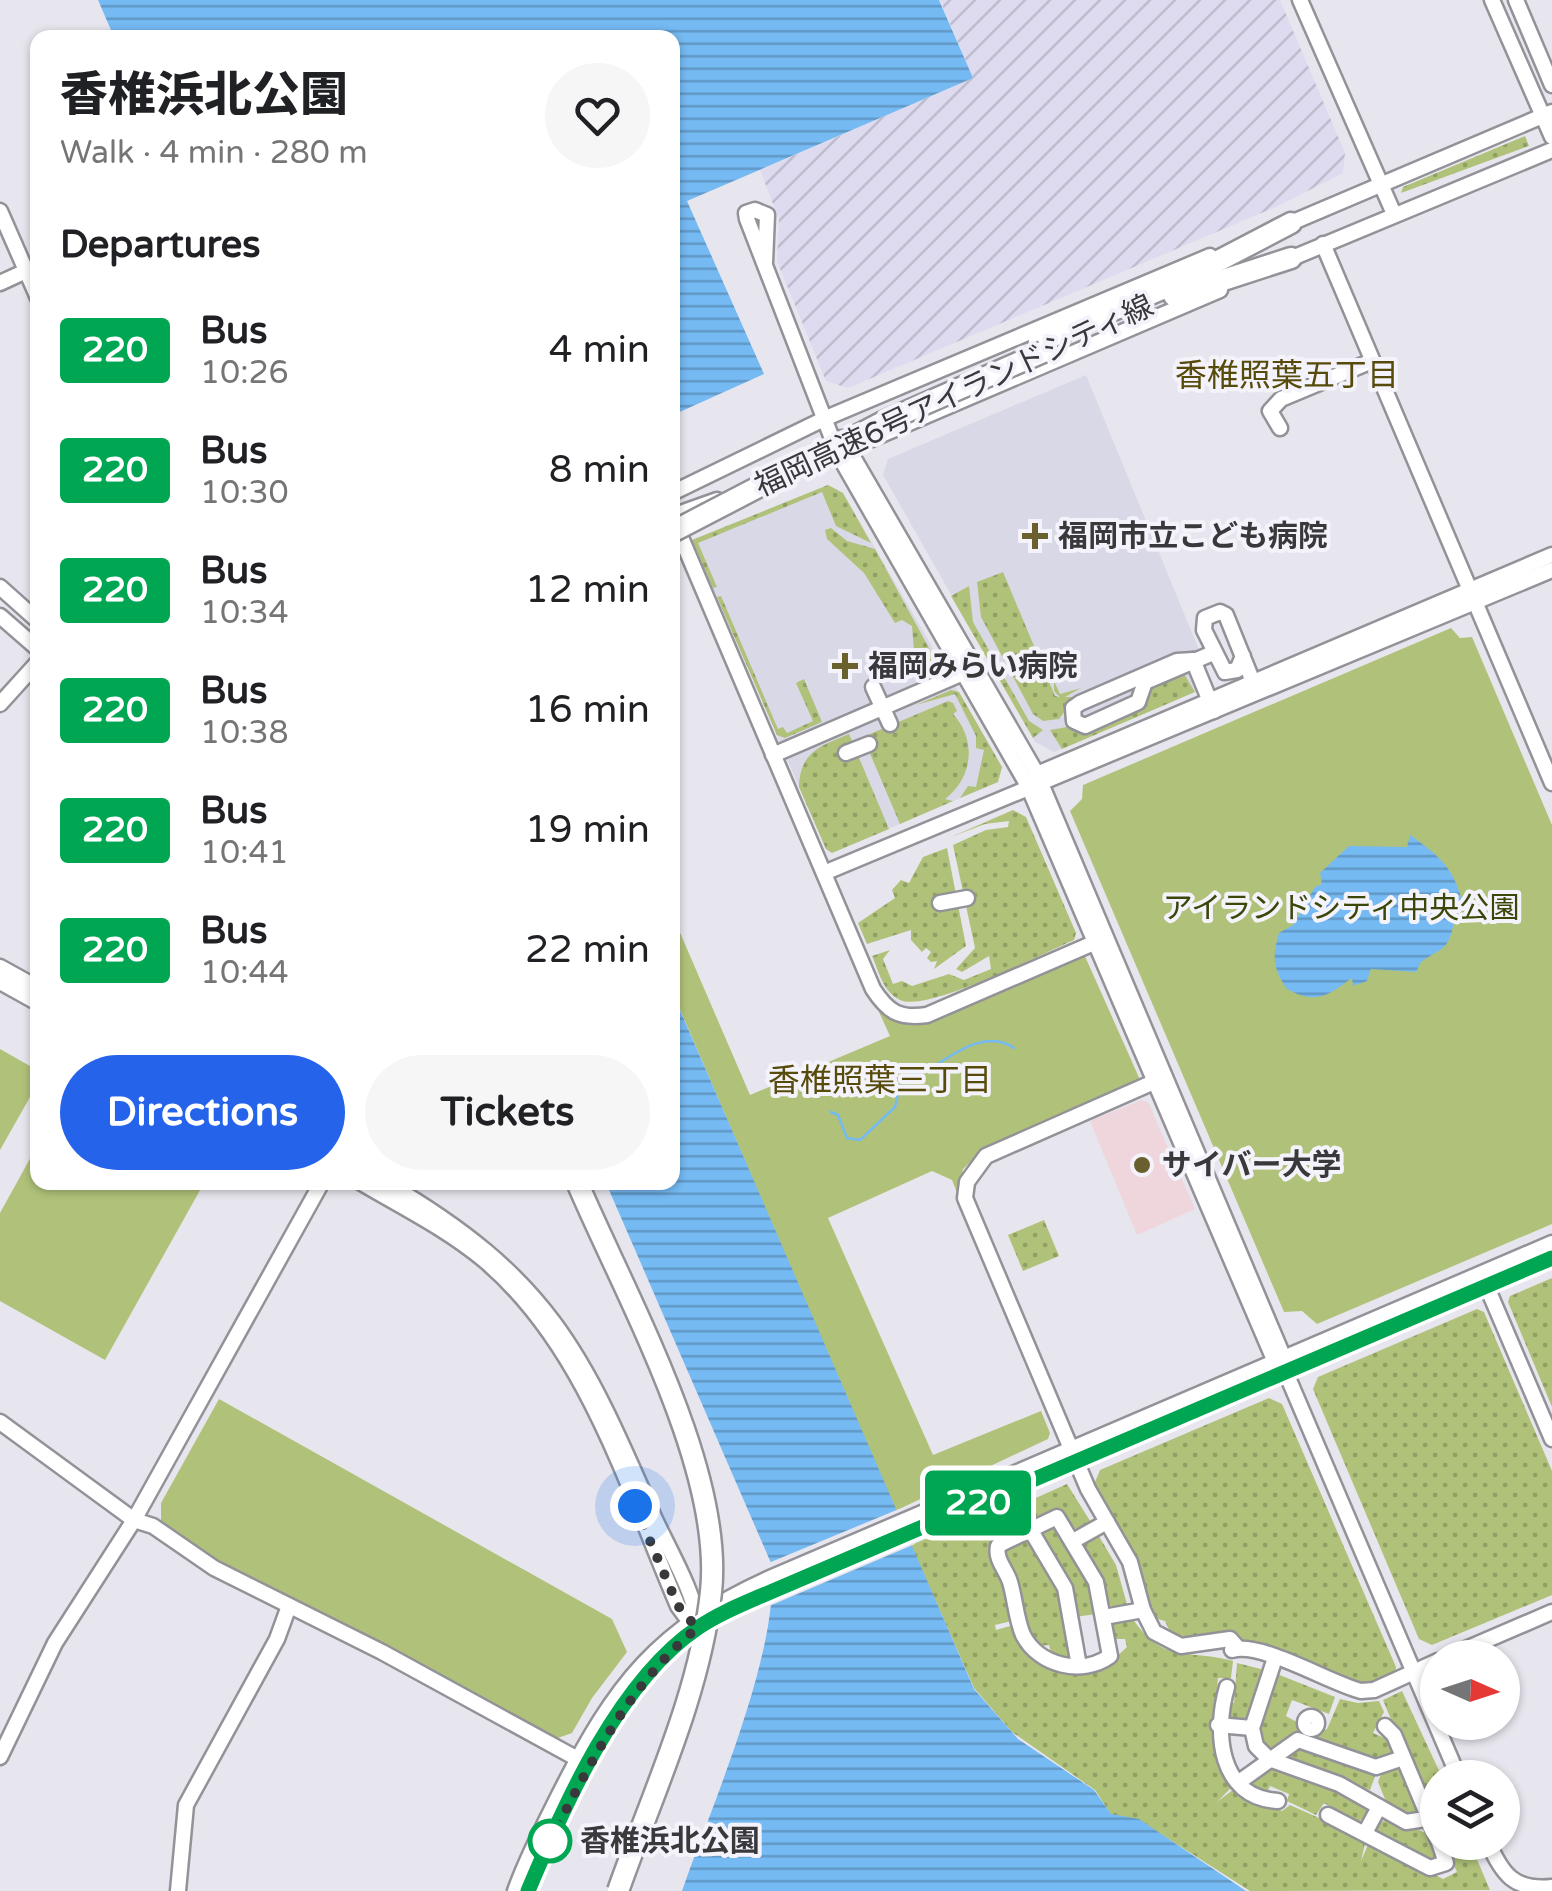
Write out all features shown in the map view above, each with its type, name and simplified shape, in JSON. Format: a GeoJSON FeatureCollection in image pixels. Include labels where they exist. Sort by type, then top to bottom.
{"type":"FeatureCollection","features":[{"type":"Feature","properties":{"kind":"highway"},"geometry":{"type":"LineString","coordinates":[[1181,287],[1291,224]]}},
{"type":"Feature","properties":{"kind":"highway"},"geometry":{"type":"LineString","coordinates":[[1181,287],[1290,258]]}},
{"type":"Feature","properties":{"kind":"highway","name":"福岡高速6号アイランドシティ線"},"geometry":{"type":"LineString","coordinates":[[680,514],[794,452],[1181,287]]}},
{"type":"Feature","properties":{"kind":"highway","name":"福岡高速6号アイランドシティ線"},"geometry":{"type":"LineString","coordinates":[[680,528],[881,423],[1041,348]]}},
{"type":"Feature","properties":{"kind":"highway"},"geometry":{"type":"LineString","coordinates":[[567,1190],[679,1455],[698,1544],[696,1606],[686,1658],[605,1891]]}},
{"type":"Feature","properties":{"kind":"highway"},"geometry":{"type":"LineString","coordinates":[[580,1190],[691,1450],[712,1543],[711,1590],[698,1662],[618,1891]]}},
{"type":"Feature","properties":{"kind":"street"},"geometry":{"type":"LineString","coordinates":[[1300,0],[1394,214]]}},
{"type":"Feature","properties":{"kind":"street"},"geometry":{"type":"LineString","coordinates":[[1492,0],[1548,114],[1552,137]]}},
{"type":"Feature","properties":{"kind":"street"},"geometry":{"type":"LineString","coordinates":[[1516,0],[1552,85]]}},
{"type":"Feature","properties":{"kind":"street"},"geometry":{"type":"LineString","coordinates":[[680,489],[826,418],[1548,114]]}},
{"type":"Feature","properties":{"kind":"street"},"geometry":{"type":"LineString","coordinates":[[680,515],[844,451],[1290,258],[1552,150]]}},
{"type":"Feature","properties":{"kind":"street"},"geometry":{"type":"LineString","coordinates":[[0,210],[30,281]]}},
{"type":"Feature","properties":{"kind":"street"},"geometry":{"type":"LineString","coordinates":[[746,219],[826,418],[963,673],[1036,782],[1096,942],[1282,1364]]}},
{"type":"Feature","properties":{"kind":"street"},"geometry":{"type":"LineString","coordinates":[[1323,244],[1552,783]]}},
{"type":"Feature","properties":{"kind":"street"},"geometry":{"type":"LineString","coordinates":[[0,282],[26,272]]}},
{"type":"Feature","properties":{"kind":"street"},"geometry":{"type":"LineString","coordinates":[[1281,398],[1372,361]]}},
{"type":"Feature","properties":{"kind":"street"},"geometry":{"type":"LineString","coordinates":[[844,451],[1036,782],[1451,1760]]}},
{"type":"Feature","properties":{"kind":"street"},"geometry":{"type":"LineString","coordinates":[[680,537],[873,990],[883,1004],[900,1016],[927,1015],[1096,942]]}},
{"type":"Feature","properties":{"kind":"street"},"geometry":{"type":"LineString","coordinates":[[824,873],[1472,597],[1552,555]]}},
{"type":"Feature","properties":{"kind":"street"},"geometry":{"type":"LineString","coordinates":[[1212,708],[1254,682],[1552,570]]}},
{"type":"Feature","properties":{"kind":"street"},"geometry":{"type":"LineString","coordinates":[[0,587],[30,614]]}},
{"type":"Feature","properties":{"kind":"street"},"geometry":{"type":"LineString","coordinates":[[1243,656],[1232,674],[1218,666],[1203,624],[1210,614],[1226,615],[1254,682]]}},
{"type":"Feature","properties":{"kind":"street"},"geometry":{"type":"LineString","coordinates":[[0,616],[30,642]]}},
{"type":"Feature","properties":{"kind":"street"},"geometry":{"type":"LineString","coordinates":[[1193,660],[1177,661],[1073,708],[1074,721],[1085,726],[1134,704],[1144,682],[1213,653]]}},
{"type":"Feature","properties":{"kind":"street"},"geometry":{"type":"LineString","coordinates":[[1193,660],[1212,708]]}},
{"type":"Feature","properties":{"kind":"street"},"geometry":{"type":"LineString","coordinates":[[0,704],[30,671]]}},
{"type":"Feature","properties":{"kind":"street"},"geometry":{"type":"LineString","coordinates":[[773,755],[963,673]]}},
{"type":"Feature","properties":{"kind":"street"},"geometry":{"type":"LineString","coordinates":[[1118,686],[1126,686],[1134,704]]}},
{"type":"Feature","properties":{"kind":"street"},"geometry":{"type":"LineString","coordinates":[[874,687],[890,724]]}},
{"type":"Feature","properties":{"kind":"street"},"geometry":{"type":"LineString","coordinates":[[846,754],[868,744]]}},
{"type":"Feature","properties":{"kind":"street"},"geometry":{"type":"LineString","coordinates":[[940,902],[967,898]]}},
{"type":"Feature","properties":{"kind":"street"},"geometry":{"type":"LineString","coordinates":[[0,967],[30,984]]}},
{"type":"Feature","properties":{"kind":"street"},"geometry":{"type":"LineString","coordinates":[[0,982],[30,999]]}},
{"type":"Feature","properties":{"kind":"street"},"geometry":{"type":"LineString","coordinates":[[1156,1081],[993,1152],[966,1182],[968,1207],[1073,1455],[1130,1562],[1154,1632],[1181,1646],[1230,1639],[1238,1648],[1361,1691],[1374,1690],[1420,1668]]}},
{"type":"Feature","properties":{"kind":"street"},"geometry":{"type":"LineString","coordinates":[[0,1758],[55,1643],[134,1520],[318,1190]]}},
{"type":"Feature","properties":{"kind":"street"},"geometry":{"type":"LineString","coordinates":[[374,1190],[463,1243],[508,1283],[538,1317],[592,1405],[694,1622]]}},
{"type":"Feature","properties":{"kind":"street"},"geometry":{"type":"LineString","coordinates":[[397,1190],[492,1253],[517,1276],[571,1343],[603,1398],[694,1622]]}},
{"type":"Feature","properties":{"kind":"street"},"geometry":{"type":"LineString","coordinates":[[514,1891],[622,1686],[694,1622],[1552,1243]]}},
{"type":"Feature","properties":{"kind":"street"},"geometry":{"type":"LineString","coordinates":[[1282,1364],[1487,1287],[1552,1258]]}},
{"type":"Feature","properties":{"kind":"street"},"geometry":{"type":"LineString","coordinates":[[1487,1287],[1552,1438]]}},
{"type":"Feature","properties":{"kind":"street"},"geometry":{"type":"LineString","coordinates":[[0,1422],[134,1520],[153,1526],[214,1568],[583,1762]]}},
{"type":"Feature","properties":{"kind":"street"},"geometry":{"type":"LineString","coordinates":[[1057,1517],[1073,1541],[1096,1582],[1110,1656],[1079,1666],[1046,1658],[1022,1633],[1010,1581],[996,1552],[998,1546],[1030,1530],[1057,1517]]}},
{"type":"Feature","properties":{"kind":"street"},"geometry":{"type":"LineString","coordinates":[[1073,1541],[1107,1522]]}},
{"type":"Feature","properties":{"kind":"street"},"geometry":{"type":"LineString","coordinates":[[1030,1530],[1068,1597],[1079,1666]]}},
{"type":"Feature","properties":{"kind":"street"},"geometry":{"type":"LineString","coordinates":[[178,1891],[186,1805],[277,1639],[290,1606]]}},
{"type":"Feature","properties":{"kind":"street"},"geometry":{"type":"LineString","coordinates":[[1487,1640],[1552,1612]]}},
{"type":"Feature","properties":{"kind":"street"},"geometry":{"type":"LineString","coordinates":[[1104,1617],[1146,1614]]}},
{"type":"Feature","properties":{"kind":"street"},"geometry":{"type":"LineString","coordinates":[[1275,1658],[1252,1728],[1256,1746],[1269,1758],[1339,1784],[1406,1822],[1420,1820]]}},
{"type":"Feature","properties":{"kind":"street"},"geometry":{"type":"LineString","coordinates":[[1226,1687],[1218,1725],[1221,1752],[1239,1782],[1265,1800],[1278,1801]]}},
{"type":"Feature","properties":{"kind":"street"},"geometry":{"type":"LineString","coordinates":[[1218,1725],[1252,1728]]}},
{"type":"Feature","properties":{"kind":"street"},"geometry":{"type":"LineString","coordinates":[[1386,1726],[1420,1793]]}},
{"type":"Feature","properties":{"kind":"street"},"geometry":{"type":"LineString","coordinates":[[1239,1782],[1285,1744],[1310,1735],[1376,1767],[1403,1758]]}},
{"type":"Feature","properties":{"kind":"street"},"geometry":{"type":"LineString","coordinates":[[528,1891],[583,1762]]}},
{"type":"Feature","properties":{"kind":"street"},"geometry":{"type":"LineString","coordinates":[[1364,1833],[1379,1806]]}},
{"type":"Feature","properties":{"kind":"street"},"geometry":{"type":"LineString","coordinates":[[1328,1815],[1436,1870],[1445,1860]]}},
{"type":"Feature","properties":{"kind":"street"},"geometry":{"type":"LineString","coordinates":[[1496,1860],[1503,1876],[1516,1886],[1531,1890],[1552,1887]]}},
{"type":"Feature","properties":{"kind":"shaded area"},"geometry":{"type":"Polygon","coordinates":[[[940,0],[1280,0],[1345,153],[1343,173],[1278,206],[848,388],[826,381],[777,261],[779,219],[760,170],[973,78],[940,0]]]}},
{"type":"Feature","properties":{"kind":"shaded area","name":"福岡市立こども病院"},"geometry":{"type":"Polygon","coordinates":[[[1086,375],[1213,684],[1054,752],[1035,742],[883,475],[888,459],[1086,375]]]}},
{"type":"Feature","properties":{"kind":"shaded area","name":"福岡みらい病院"},"geometry":{"type":"Polygon","coordinates":[[[828,485],[843,493],[1002,767],[998,782],[832,853],[826,849],[692,540],[828,485]]]}},
{"type":"Feature","properties":{"kind":"shaded area","name":"サイバー大学"},"geometry":{"type":"Polygon","coordinates":[[[1141,1100],[1148,1102],[1195,1209],[1137,1235],[1090,1121],[1141,1100]]]}},
{"type":"Feature","properties":{"kind":"green space"},"geometry":{"type":"Polygon","coordinates":[[[1525,136],[1529,146],[1401,193],[1403,187],[1525,136]]]}},
{"type":"Feature","properties":{"kind":"green space"},"geometry":{"type":"Polygon","coordinates":[[[828,485],[843,493],[871,543],[836,526],[822,492],[698,543],[717,587],[713,588],[692,540],[828,485]]]}},
{"type":"Feature","properties":{"kind":"green space"},"geometry":{"type":"Polygon","coordinates":[[[831,528],[847,541],[875,549],[941,670],[921,679],[915,664],[912,626],[902,620],[895,623],[864,573],[827,539],[825,530],[831,528]]]}},
{"type":"Feature","properties":{"kind":"green space"},"geometry":{"type":"Polygon","coordinates":[[[1003,572],[1055,696],[1060,697],[1054,691],[1054,681],[1060,694],[1081,688],[1065,697],[1075,697],[1059,719],[1043,721],[1033,714],[981,617],[977,582],[1003,572]]]}},
{"type":"Feature","properties":{"kind":"green space"},"geometry":{"type":"Polygon","coordinates":[[[969,586],[973,622],[1029,721],[1043,730],[1033,738],[951,596],[969,586]]]}},
{"type":"Feature","properties":{"kind":"green space"},"geometry":{"type":"Polygon","coordinates":[[[721,596],[778,729],[783,727],[787,733],[813,721],[796,683],[804,679],[822,722],[785,738],[777,735],[717,597],[721,596]]]}},
{"type":"Feature","properties":{"kind":"green space","name":"アイランドシティ中央公園"},"geometry":{"type":"Polygon","coordinates":[[[1451,628],[1460,638],[1472,637],[1552,825],[1552,1224],[1317,1324],[1302,1311],[1284,1312],[1070,811],[1082,799],[1083,785],[1451,628]]]}},
{"type":"Feature","properties":{"kind":"green space"},"geometry":{"type":"Polygon","coordinates":[[[1183,672],[1195,692],[1062,749],[1050,730],[1067,727],[1086,734],[1142,707],[1147,687],[1183,672]]]}},
{"type":"Feature","properties":{"kind":"green space"},"geometry":{"type":"Polygon","coordinates":[[[951,690],[959,692],[1002,767],[998,782],[960,798],[968,786],[976,787],[984,750],[976,748],[976,736],[955,694],[916,705],[951,690]]]}},
{"type":"Feature","properties":{"kind":"green space"},"geometry":{"type":"Polygon","coordinates":[[[948,701],[953,703],[957,711],[953,714],[966,735],[966,770],[945,799],[953,801],[900,824],[863,737],[948,701]]]}},
{"type":"Feature","properties":{"kind":"green space"},"geometry":{"type":"Polygon","coordinates":[[[849,734],[889,829],[832,853],[826,849],[799,787],[800,775],[814,752],[849,734]]]}},
{"type":"Feature","properties":{"kind":"green space"},"geometry":{"type":"Polygon","coordinates":[[[1013,810],[1026,817],[1076,933],[1074,940],[958,990],[914,1002],[900,1000],[882,981],[872,956],[890,950],[883,959],[893,984],[902,981],[912,986],[949,974],[964,980],[991,969],[989,956],[962,972],[956,969],[975,948],[953,845],[986,830],[1008,827],[1009,821],[985,824],[951,837],[1013,810]]]}},
{"type":"Feature","properties":{"kind":"green space"},"geometry":{"type":"Polygon","coordinates":[[[947,848],[966,946],[934,969],[937,961],[931,962],[927,958],[931,952],[926,948],[922,952],[911,940],[911,930],[867,944],[858,923],[895,898],[892,890],[901,880],[909,883],[923,857],[947,848]]]}},
{"type":"Feature","properties":{"kind":"green space","name":"アイランドシティ中央公園"},"geometry":{"type":"Polygon","coordinates":[[[680,933],[750,1095],[890,1036],[874,1001],[896,1021],[922,1023],[1084,954],[1141,1082],[982,1151],[963,1169],[958,1195],[952,1180],[932,1171],[828,1218],[933,1455],[1041,1411],[1050,1433],[1048,1439],[895,1511],[680,1009],[680,933]]]}},
{"type":"Feature","properties":{"kind":"green space"},"geometry":{"type":"Polygon","coordinates":[[[0,1049],[30,1066],[30,1097],[0,1150],[0,1049]]]}},
{"type":"Feature","properties":{"kind":"green space"},"geometry":{"type":"Polygon","coordinates":[[[30,1159],[30,1190],[200,1190],[105,1360],[0,1301],[0,1213],[30,1159]]]}},
{"type":"Feature","properties":{"kind":"green space"},"geometry":{"type":"Polygon","coordinates":[[[1044,1220],[1059,1256],[1023,1271],[1008,1235],[1044,1220]]]}},
{"type":"Feature","properties":{"kind":"green space"},"geometry":{"type":"Polygon","coordinates":[[[1552,1278],[1552,1407],[1508,1302],[1510,1296],[1552,1278]]]}},
{"type":"Feature","properties":{"kind":"green space"},"geometry":{"type":"Polygon","coordinates":[[[1477,1309],[1484,1312],[1552,1471],[1552,1595],[1444,1640],[1419,1639],[1313,1389],[1318,1377],[1477,1309]]]}},
{"type":"Feature","properties":{"kind":"green space"},"geometry":{"type":"Polygon","coordinates":[[[1269,1398],[1282,1404],[1396,1667],[1395,1673],[1361,1685],[1241,1645],[1171,1634],[1165,1621],[1154,1618],[1093,1487],[1100,1470],[1269,1398]]]}},
{"type":"Feature","properties":{"kind":"green space"},"geometry":{"type":"Polygon","coordinates":[[[219,1399],[612,1619],[627,1652],[592,1698],[572,1733],[555,1739],[386,1645],[249,1579],[161,1525],[161,1503],[219,1399]]]}},
{"type":"Feature","properties":{"kind":"green space"},"geometry":{"type":"Polygon","coordinates":[[[1067,1484],[1092,1524],[1070,1530],[1059,1511],[1003,1539],[1003,1575],[1016,1620],[995,1625],[996,1630],[1017,1624],[1048,1664],[1114,1659],[1127,1647],[1125,1639],[1113,1639],[1111,1627],[1116,1620],[1132,1618],[1166,1649],[1233,1661],[1231,1678],[1218,1678],[1213,1732],[1234,1785],[1217,1802],[1234,1789],[1282,1811],[1290,1805],[1366,1839],[1361,1861],[1370,1840],[1443,1879],[1457,1872],[1451,1860],[1477,1860],[1490,1890],[1250,1891],[1139,1820],[1112,1816],[1095,1790],[1012,1732],[974,1688],[911,1545],[963,1524],[966,1529],[1067,1484]]]}},
{"type":"Feature","properties":{"kind":"green space"},"geometry":{"type":"Polygon","coordinates":[[[1051,1525],[1059,1527],[1090,1585],[1096,1614],[1075,1617],[1039,1537],[1051,1525]]]}},
{"type":"Feature","properties":{"kind":"green space"},"geometry":{"type":"Polygon","coordinates":[[[1097,1533],[1116,1565],[1128,1608],[1105,1605],[1081,1549],[1086,1539],[1097,1533]]]}},
{"type":"Feature","properties":{"kind":"green space"},"geometry":{"type":"Polygon","coordinates":[[[1023,1540],[1033,1541],[1062,1592],[1074,1655],[1065,1660],[1052,1656],[1049,1645],[1037,1646],[1026,1632],[1001,1555],[1023,1540]]]}},
{"type":"Feature","properties":{"kind":"green space"},"geometry":{"type":"Polygon","coordinates":[[[1237,1663],[1261,1669],[1254,1705],[1242,1722],[1230,1721],[1224,1714],[1226,1703],[1234,1703],[1237,1663]]]}},
{"type":"Feature","properties":{"kind":"green space"},"geometry":{"type":"Polygon","coordinates":[[[1277,1674],[1335,1697],[1329,1714],[1292,1700],[1286,1716],[1300,1724],[1299,1734],[1268,1750],[1258,1737],[1261,1713],[1277,1674]]]}},
{"type":"Feature","properties":{"kind":"green space"},"geometry":{"type":"Polygon","coordinates":[[[1402,1691],[1420,1730],[1420,1740],[1425,1740],[1434,1760],[1420,1760],[1420,1791],[1383,1700],[1402,1691]]]}},
{"type":"Feature","properties":{"kind":"green space"},"geometry":{"type":"Polygon","coordinates":[[[1340,1699],[1358,1703],[1379,1701],[1384,1712],[1373,1733],[1391,1741],[1394,1755],[1375,1762],[1319,1740],[1317,1733],[1327,1729],[1340,1699]]]}},
{"type":"Feature","properties":{"kind":"green space"},"geometry":{"type":"Polygon","coordinates":[[[1293,1745],[1377,1771],[1370,1790],[1287,1758],[1293,1745]]]}},
{"type":"Feature","properties":{"kind":"green space"},"geometry":{"type":"Polygon","coordinates":[[[1400,1764],[1419,1809],[1412,1817],[1387,1804],[1378,1782],[1383,1769],[1400,1764]]]}},
{"type":"Feature","properties":{"kind":"green space"},"geometry":{"type":"Polygon","coordinates":[[[1272,1767],[1368,1805],[1370,1813],[1357,1823],[1324,1803],[1316,1815],[1287,1801],[1289,1794],[1270,1786],[1266,1795],[1252,1787],[1253,1778],[1272,1767]]]}},
{"type":"Feature","properties":{"kind":"green space"},"geometry":{"type":"Polygon","coordinates":[[[1388,1818],[1420,1831],[1420,1859],[1377,1835],[1375,1826],[1388,1818]]]}},
{"type":"Feature","properties":{"kind":"water"},"geometry":{"type":"Polygon","coordinates":[[[98,0],[939,0],[973,78],[687,201],[764,374],[680,412],[680,30],[111,30],[98,0]]]}},
{"type":"Feature","properties":{"kind":"water"},"geometry":{"type":"Polygon","coordinates":[[[1410,835],[1446,866],[1464,909],[1455,916],[1444,947],[1421,962],[1416,972],[1371,969],[1367,981],[1353,986],[1352,978],[1323,996],[1307,997],[1287,989],[1275,962],[1279,933],[1293,925],[1315,887],[1322,884],[1320,873],[1349,846],[1407,847],[1410,835]]]}},
{"type":"Feature","properties":{"kind":"water"},"geometry":{"type":"Polygon","coordinates":[[[680,1010],[974,1689],[1018,1739],[1094,1790],[1111,1814],[1139,1819],[1246,1891],[682,1891],[755,1682],[772,1598],[771,1563],[609,1190],[680,1190],[680,1010]]]}},
{"type":"Feature","properties":{"kind":"pier"},"geometry":{"type":"Polygon","coordinates":[[[899,1509],[915,1544],[767,1607],[766,1564],[899,1509]]]}},
{"type":"Feature","properties":{"kind":"waterway"},"geometry":{"type":"LineString","coordinates":[[831,1112],[838,1115],[847,1138],[860,1140],[895,1107],[902,1077],[926,1071],[982,1042],[1004,1043],[1014,1048]]}},
{"type":"Feature","properties":{"kind":"bus line","name":"220"},"geometry":{"type":"LineString","coordinates":[[528,1891],[550,1841],[620,1711],[632,1693],[697,1628],[761,1596],[1552,1258]]}},
{"type":"Feature","properties":{"kind":"place","name":"福岡市立こども病院"},"geometry":{"type":"Point","coordinates":[1035,536]}},
{"type":"Feature","properties":{"kind":"place","name":"福岡みらい病院"},"geometry":{"type":"Point","coordinates":[845,666]}},
{"type":"Feature","properties":{"kind":"place","name":"サイバー大学"},"geometry":{"type":"Point","coordinates":[1142,1165]}},
{"type":"Feature","properties":{"kind":"place","name":"香椎浜北公園"},"geometry":{"type":"Point","coordinates":[550,1841]}},
{"type":"Feature","properties":{"kind":"district","name":"香椎照葉五丁目"},"geometry":{"type":"Point","coordinates":[1287,376]}},
{"type":"Feature","properties":{"kind":"district","name":"香椎照葉三丁目"},"geometry":{"type":"Point","coordinates":[880,1081]}},
{"type":"Feature","properties":{"kind":"route"},"geometry":{"type":"LineString","coordinates":[[550,1841],[632,1693],[697,1628],[687,1622],[678,1606],[635,1506]]}}]}
